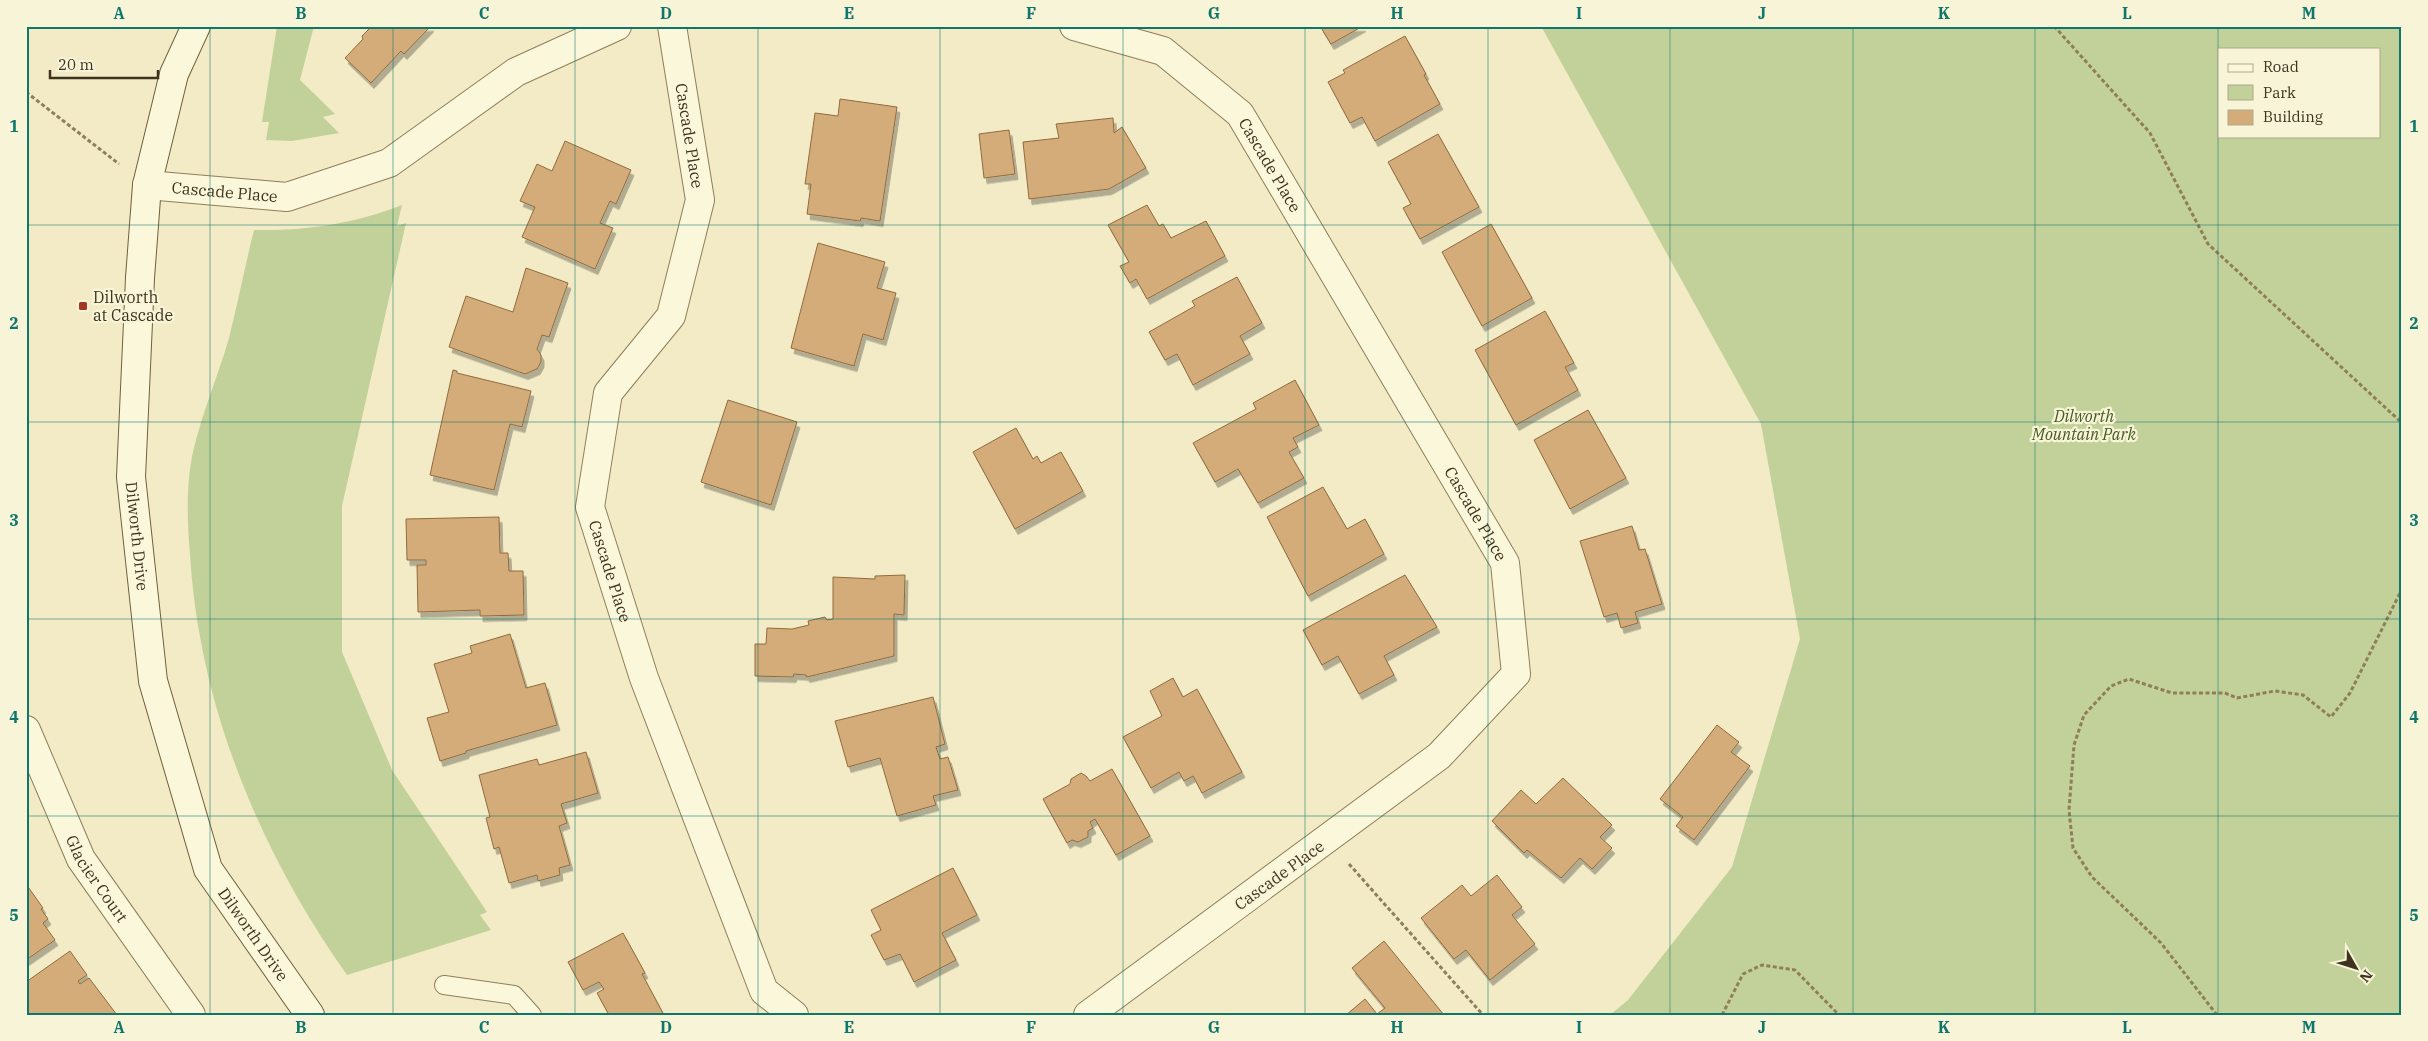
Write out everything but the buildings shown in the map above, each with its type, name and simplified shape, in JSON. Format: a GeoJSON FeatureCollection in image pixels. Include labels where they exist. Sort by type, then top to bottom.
{"type":"FeatureCollection","features":[{"type":"Feature","properties":{"kind":"street","name":"Dilworth Drive"},"geometry":{"type":"LineString","coordinates":[[196,26],[174,74],[147,185],[140,278],[131,477],[153,681],[208,869],[310,1015]]}},
{"type":"Feature","properties":{"kind":"street","name":"Cascade Place"},"geometry":{"type":"LineString","coordinates":[[147,185],[287,197],[389,162],[516,72],[617,26]]}},
{"type":"Feature","properties":{"kind":"street","name":"Cascade Place"},"geometry":{"type":"LineString","coordinates":[[672,26],[700,200],[670,316],[608,393],[590,507],[644,678],[764,991],[794,1015]]}},
{"type":"Feature","properties":{"kind":"street","name":"Cascade Place"},"geometry":{"type":"LineString","coordinates":[[1074,26],[1162,51],[1240,114],[1505,563],[1516,674],[1440,756],[1088,1015]]}},
{"type":"Feature","properties":{"kind":"street","name":"Glacier Court"},"geometry":{"type":"LineString","coordinates":[[26,730],[81,859],[191,1015]]}},
{"type":"Feature","properties":{"kind":"lane"},"geometry":{"type":"LineString","coordinates":[[444,985],[514,995],[532,1015]]}},
{"type":"Feature","properties":{"kind":"path"},"geometry":{"type":"LineString","coordinates":[[2054,26],[2150,133],[2208,244],[2402,423]]}},
{"type":"Feature","properties":{"kind":"path"},"geometry":{"type":"LineString","coordinates":[[26,92],[147,185]]}},
{"type":"Feature","properties":{"kind":"path"},"geometry":{"type":"LineString","coordinates":[[2217,1015],[2161,943],[2092,877],[2073,848],[2069,810],[2074,745],[2084,715],[2110,686],[2129,680],[2172,693],[2225,693],[2237,698],[2275,691],[2303,695],[2331,717],[2350,693],[2402,589]]}},
{"type":"Feature","properties":{"kind":"path"},"geometry":{"type":"LineString","coordinates":[[1327,839],[1483,1015]]}},
{"type":"Feature","properties":{"kind":"path"},"geometry":{"type":"LineString","coordinates":[[1722,1015],[1744,974],[1762,965],[1794,970],[1839,1015]]}},
{"type":"Feature","properties":{"kind":"green space"},"geometry":{"type":"Polygon","coordinates":[[[277,26],[314,26],[300,80],[335,114],[323,117],[339,133],[292,141],[266,140],[269,122],[262,122],[277,26]]]}},
{"type":"Feature","properties":{"kind":"green space","name":"Dilworth Mountain Park"},"geometry":{"type":"Polygon","coordinates":[[[1541,26],[2402,26],[2402,1015],[1610,1015],[1628,1000],[1732,867],[1800,639],[1761,424],[1541,26]]]}},
{"type":"Feature","properties":{"kind":"green space"},"geometry":{"type":"Polygon","coordinates":[[[402,205],[397,226],[406,223],[342,506],[342,652],[392,770],[487,912],[480,915],[491,930],[347,975],[287,879],[261,828],[239,775],[221,722],[206,667],[196,611],[189,541],[188,490],[193,452],[205,409],[229,338],[254,230],[311,228],[347,222],[402,205]]]}},
{"type":"Feature","properties":{"kind":"place","name":"Dilworth at Cascade"},"geometry":{"type":"Point","coordinates":[83,306]}}]}
